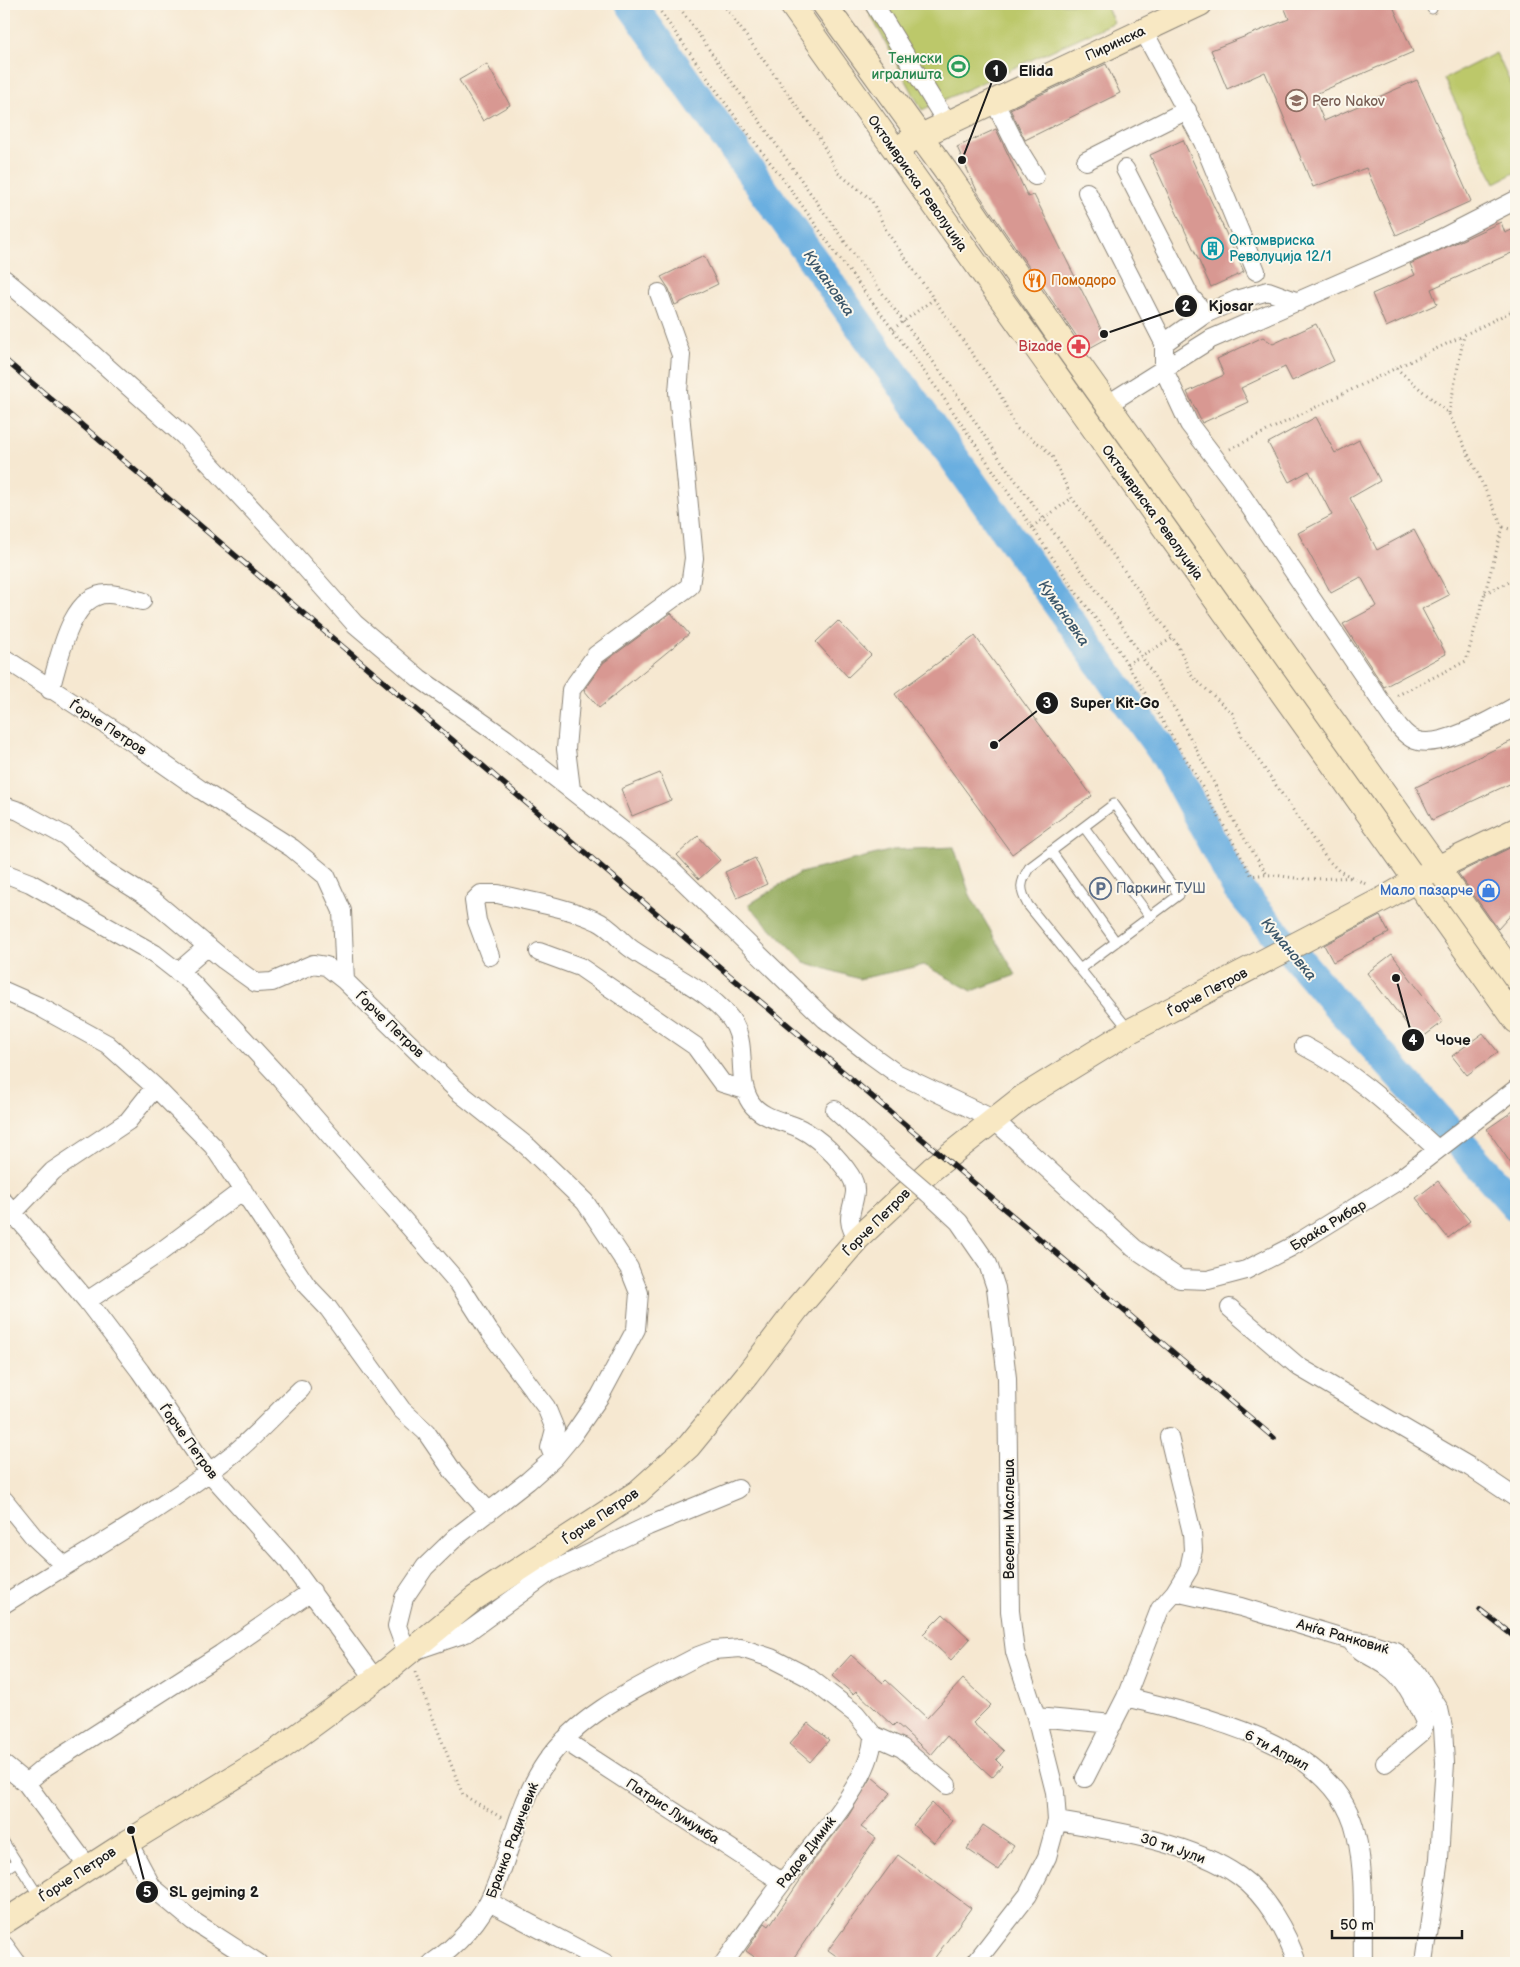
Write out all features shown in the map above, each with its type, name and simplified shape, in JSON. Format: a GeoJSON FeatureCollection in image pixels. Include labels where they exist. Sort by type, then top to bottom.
{"type":"FeatureCollection","features":[{"type":"Feature","properties":{"kind":"street","name":"Октомвриска Револуција"},"geometry":{"type":"LineString","coordinates":[[791,4],[1516,1021]]}},
{"type":"Feature","properties":{"kind":"street","name":"Октомвриска Револуција"},"geometry":{"type":"LineString","coordinates":[[824,4],[950,177],[1008,264],[1439,867],[1516,978]]}},
{"type":"Feature","properties":{"kind":"street"},"geometry":{"type":"LineString","coordinates":[[874,4],[947,123]]}},
{"type":"Feature","properties":{"kind":"street","name":"Пиринска"},"geometry":{"type":"LineString","coordinates":[[895,149],[994,100],[1200,4]]}},
{"type":"Feature","properties":{"kind":"street"},"geometry":{"type":"LineString","coordinates":[[1143,30],[1187,110],[1256,272]]}},
{"type":"Feature","properties":{"kind":"street"},"geometry":{"type":"LineString","coordinates":[[994,100],[1017,147],[1035,176]]}},
{"type":"Feature","properties":{"kind":"street"},"geometry":{"type":"LineString","coordinates":[[1086,162],[1187,110]]}},
{"type":"Feature","properties":{"kind":"street"},"geometry":{"type":"LineString","coordinates":[[1125,169],[1190,296],[1205,314]]}},
{"type":"Feature","properties":{"kind":"street"},"geometry":{"type":"LineString","coordinates":[[1087,192],[1164,343],[1164,370],[1188,424],[1231,478],[1382,703],[1405,733],[1414,740],[1423,743],[1457,735],[1516,706]]}},
{"type":"Feature","properties":{"kind":"street"},"geometry":{"type":"LineString","coordinates":[[1108,404],[1211,339],[1436,241],[1516,200]]}},
{"type":"Feature","properties":{"kind":"street","name":"Браќа Рибар"},"geometry":{"type":"LineString","coordinates":[[4,279],[80,343],[184,436],[280,539],[355,624],[419,678],[506,739],[668,866],[825,1019],[896,1073],[993,1120],[1134,1248],[1180,1279],[1208,1280],[1246,1270],[1291,1247],[1396,1182],[1511,1094]]}},
{"type":"Feature","properties":{"kind":"street"},"geometry":{"type":"LineString","coordinates":[[1164,343],[1205,314],[1236,300],[1268,291],[1298,302]]}},
{"type":"Feature","properties":{"kind":"street"},"geometry":{"type":"LineString","coordinates":[[571,789],[566,749],[570,690],[596,655],[690,586],[694,558],[678,392],[681,355],[659,293]]}},
{"type":"Feature","properties":{"kind":"street"},"geometry":{"type":"LineString","coordinates":[[50,690],[75,613],[93,596],[108,594],[142,601]]}},
{"type":"Feature","properties":{"kind":"street","name":"Ѓорче Петров"},"geometry":{"type":"LineString","coordinates":[[4,658],[292,848],[326,876],[342,911],[345,981],[460,1093],[528,1147],[584,1202],[629,1268],[639,1293],[636,1329],[600,1396],[554,1458],[456,1537],[425,1567],[404,1598],[398,1626],[407,1653]]}},
{"type":"Feature","properties":{"kind":"street"},"geometry":{"type":"LineString","coordinates":[[4,806],[19,811],[67,837],[103,869],[154,901],[256,983],[272,982],[313,964],[326,966],[345,981]]}},
{"type":"Feature","properties":{"kind":"street","name":"Ѓорче Петров"},"geometry":{"type":"LineString","coordinates":[[4,1922],[88,1867],[277,1751],[375,1679],[475,1598],[638,1492],[689,1446],[797,1309],[858,1238],[932,1169],[1023,1097],[1130,1031],[1388,898],[1439,867],[1516,830]]}},
{"type":"Feature","properties":{"kind":"street"},"geometry":{"type":"LineString","coordinates":[[4,873],[30,883],[155,954],[192,983],[234,1027],[459,1284],[489,1331],[546,1407],[555,1429],[550,1448],[554,1458]]}},
{"type":"Feature","properties":{"kind":"street"},"geometry":{"type":"LineString","coordinates":[[490,956],[477,922],[474,901],[481,894],[498,894],[598,921],[630,948],[720,1007],[735,1025],[742,1046],[745,1090],[752,1104],[765,1115],[802,1129],[838,1158],[852,1178],[855,1200],[849,1228],[858,1238]]}},
{"type":"Feature","properties":{"kind":"street"},"geometry":{"type":"LineString","coordinates":[[178,972],[208,946]]}},
{"type":"Feature","properties":{"kind":"street"},"geometry":{"type":"LineString","coordinates":[[539,952],[580,967],[695,1046],[722,1083],[745,1090]]}},
{"type":"Feature","properties":{"kind":"street"},"geometry":{"type":"LineString","coordinates":[[4,991],[38,1006],[107,1044],[156,1087],[213,1146],[307,1286],[328,1308],[402,1410],[426,1432],[454,1473],[489,1512]]}},
{"type":"Feature","properties":{"kind":"street"},"geometry":{"type":"LineString","coordinates":[[1304,1046],[1334,1063],[1376,1094],[1437,1149]]}},
{"type":"Feature","properties":{"kind":"street"},"geometry":{"type":"LineString","coordinates":[[7,1213],[53,1171],[128,1121],[156,1087]]}},
{"type":"Feature","properties":{"kind":"street","name":"Веселин Маслеша"},"geometry":{"type":"LineString","coordinates":[[835,1110],[959,1222],[988,1264],[996,1288],[1007,1378],[1010,1611],[1015,1652],[1036,1717],[1055,1792],[1057,1821],[1047,1857],[1028,1895],[976,1963]]}},
{"type":"Feature","properties":{"kind":"street"},"geometry":{"type":"LineString","coordinates":[[87,1301],[160,1253],[243,1190]]}},
{"type":"Feature","properties":{"kind":"street","name":"Ѓорче Петров"},"geometry":{"type":"LineString","coordinates":[[7,1213],[87,1301],[140,1371],[209,1472],[287,1559],[312,1590],[375,1679]]}},
{"type":"Feature","properties":{"kind":"street"},"geometry":{"type":"LineString","coordinates":[[1230,1308],[1299,1367],[1470,1467],[1516,1498]]}},
{"type":"Feature","properties":{"kind":"street"},"geometry":{"type":"LineString","coordinates":[[4,1604],[128,1527],[209,1472],[240,1448],[301,1390]]}},
{"type":"Feature","properties":{"kind":"street"},"geometry":{"type":"LineString","coordinates":[[1084,1778],[1126,1696],[1160,1609],[1175,1592],[1188,1569],[1193,1550],[1192,1533],[1169,1437]]}},
{"type":"Feature","properties":{"kind":"street"},"geometry":{"type":"LineString","coordinates":[[407,1653],[466,1633],[550,1572],[648,1526],[738,1489]]}},
{"type":"Feature","properties":{"kind":"street"},"geometry":{"type":"LineString","coordinates":[[4,1500],[34,1537],[65,1566]]}},
{"type":"Feature","properties":{"kind":"street"},"geometry":{"type":"LineString","coordinates":[[26,1783],[45,1767],[221,1654],[312,1590]]}},
{"type":"Feature","properties":{"kind":"street","name":"Анѓа Ранковиќ"},"geometry":{"type":"LineString","coordinates":[[1175,1592],[1240,1607],[1350,1640],[1370,1643],[1395,1651],[1417,1673],[1439,1709],[1443,1736],[1444,1791],[1439,1859],[1424,1963]]}},
{"type":"Feature","properties":{"kind":"street"},"geometry":{"type":"LineString","coordinates":[[1350,1640],[1357,1650],[1389,1668],[1413,1696],[1425,1722],[1421,1733],[1385,1763]]}},
{"type":"Feature","properties":{"kind":"street","name":"Бранко Радичевиќ"},"geometry":{"type":"LineString","coordinates":[[432,1963],[456,1944],[489,1902],[530,1788],[546,1761],[564,1740],[594,1713],[698,1656],[714,1650],[741,1648],[771,1658],[808,1677],[856,1714],[873,1735]]}},
{"type":"Feature","properties":{"kind":"street","name":"6 ти Април"},"geometry":{"type":"LineString","coordinates":[[1126,1696],[1253,1734],[1309,1764],[1341,1796],[1356,1832],[1362,1874],[1363,1963]]}},
{"type":"Feature","properties":{"kind":"street"},"geometry":{"type":"LineString","coordinates":[[1036,1717],[1113,1724]]}},
{"type":"Feature","properties":{"kind":"street"},"geometry":{"type":"LineString","coordinates":[[873,1735],[902,1748],[947,1785]]}},
{"type":"Feature","properties":{"kind":"street","name":"Радое Димиќ"},"geometry":{"type":"LineString","coordinates":[[724,1963],[782,1882],[844,1803],[869,1761],[873,1747],[873,1735]]}},
{"type":"Feature","properties":{"kind":"street","name":"Патрис Лумумба"},"geometry":{"type":"LineString","coordinates":[[564,1740],[782,1882]]}},
{"type":"Feature","properties":{"kind":"street"},"geometry":{"type":"LineString","coordinates":[[4,1765],[26,1783],[88,1867]]}},
{"type":"Feature","properties":{"kind":"street","name":"30 ти Јули"},"geometry":{"type":"LineString","coordinates":[[1057,1821],[1130,1834],[1200,1856],[1239,1876],[1271,1908],[1291,1944],[1298,1963]]}},
{"type":"Feature","properties":{"kind":"street"},"geometry":{"type":"LineString","coordinates":[[128,1842],[152,1887],[194,1921],[258,1963]]}},
{"type":"Feature","properties":{"kind":"street"},"geometry":{"type":"LineString","coordinates":[[489,1902],[606,1963]]}},
{"type":"Feature","properties":{"kind":"street"},"geometry":{"type":"LineString","coordinates":[[4,1945],[17,1963]]}},
{"type":"Feature","properties":{"kind":"lane"},"geometry":{"type":"LineString","coordinates":[[1081,968],[1179,895],[1114,804],[1029,868],[1023,879],[1021,892],[1028,904],[1130,1031]]}},
{"type":"Feature","properties":{"kind":"lane"},"geometry":{"type":"LineString","coordinates":[[1084,827],[1150,917]]}},
{"type":"Feature","properties":{"kind":"lane"},"geometry":{"type":"LineString","coordinates":[[1051,852],[1116,942]]}},
{"type":"Feature","properties":{"kind":"lane"},"geometry":{"type":"LineString","coordinates":[[4,1842],[40,1898]]}},
{"type":"Feature","properties":{"kind":"lane"},"geometry":{"type":"LineString","coordinates":[[4,1870],[16,1862]]}},
{"type":"Feature","properties":{"kind":"path"},"geometry":{"type":"LineString","coordinates":[[655,4],[731,111],[790,186],[836,255],[893,329],[1126,664],[1192,769],[1252,876],[1266,874],[1310,879],[1353,878]]}},
{"type":"Feature","properties":{"kind":"path"},"geometry":{"type":"LineString","coordinates":[[677,4],[1044,520],[1093,584],[1142,656],[1176,711],[1236,825],[1266,874]]}},
{"type":"Feature","properties":{"kind":"path"},"geometry":{"type":"LineString","coordinates":[[723,4],[817,134],[838,173],[871,199],[887,232],[999,392],[1016,428],[1042,446],[1057,464],[1064,486],[1173,638],[1199,685],[1232,713],[1244,741],[1326,858],[1339,871],[1388,898]]}},
{"type":"Feature","properties":{"kind":"path"},"geometry":{"type":"LineString","coordinates":[[893,329],[934,299]]}},
{"type":"Feature","properties":{"kind":"path"},"geometry":{"type":"LineString","coordinates":[[1213,457],[1516,309]]}},
{"type":"Feature","properties":{"kind":"path"},"geometry":{"type":"LineString","coordinates":[[1449,414],[1464,335]]}},
{"type":"Feature","properties":{"kind":"path"},"geometry":{"type":"LineString","coordinates":[[1382,703],[1466,661],[1503,527],[1449,414],[1396,368]]}},
{"type":"Feature","properties":{"kind":"path"},"geometry":{"type":"LineString","coordinates":[[1032,527],[1072,498]]}},
{"type":"Feature","properties":{"kind":"path"},"geometry":{"type":"LineString","coordinates":[[1503,527],[1516,531]]}},
{"type":"Feature","properties":{"kind":"path"},"geometry":{"type":"LineString","coordinates":[[1485,594],[1516,579]]}},
{"type":"Feature","properties":{"kind":"path"},"geometry":{"type":"LineString","coordinates":[[1126,664],[1173,638]]}},
{"type":"Feature","properties":{"kind":"path"},"geometry":{"type":"LineString","coordinates":[[407,1653],[463,1795],[517,1826]]}},
{"type":"Feature","properties":{"kind":"green space","name":"Тениски игралишта"},"geometry":{"type":"Polygon","coordinates":[[[881,4],[1105,4],[1114,22],[922,110],[868,10],[881,4]]]}},
{"type":"Feature","properties":{"kind":"green space"},"geometry":{"type":"Polygon","coordinates":[[[1496,53],[1516,94],[1516,172],[1495,183],[1444,79],[1496,53]]]}},
{"type":"Feature","properties":{"kind":"green space"},"geometry":{"type":"Polygon","coordinates":[[[954,847],[970,895],[1016,975],[972,991],[924,965],[859,979],[804,962],[748,905],[800,873],[893,850],[954,847]]]}},
{"type":"Feature","properties":{"kind":"building"},"geometry":{"type":"Polygon","coordinates":[[[1283,4],[1392,4],[1413,52],[1313,95],[1324,121],[1417,80],[1471,201],[1396,235],[1366,168],[1313,187],[1265,72],[1227,89],[1211,50],[1289,19],[1283,4]]]}},
{"type":"Feature","properties":{"kind":"building"},"geometry":{"type":"Polygon","coordinates":[[[487,64],[510,105],[483,121],[459,80],[487,64]]]}},
{"type":"Feature","properties":{"kind":"building"},"geometry":{"type":"Polygon","coordinates":[[[1106,64],[1120,93],[1025,140],[1010,109],[1106,64]]]}},
{"type":"Feature","properties":{"kind":"building"},"geometry":{"type":"Polygon","coordinates":[[[996,129],[1028,197],[1034,195],[1106,339],[1086,350],[978,193],[957,147],[996,129]]]}},
{"type":"Feature","properties":{"kind":"building"},"geometry":{"type":"Polygon","coordinates":[[[1183,140],[1244,272],[1211,287],[1150,155],[1183,140]]]}},
{"type":"Feature","properties":{"kind":"building"},"geometry":{"type":"Polygon","coordinates":[[[1501,222],[1505,233],[1516,228],[1516,251],[1431,289],[1437,304],[1386,327],[1372,294],[1415,275],[1410,264],[1501,222]]]}},
{"type":"Feature","properties":{"kind":"building"},"geometry":{"type":"Polygon","coordinates":[[[704,256],[718,284],[675,305],[669,289],[661,277],[704,256]]]}},
{"type":"Feature","properties":{"kind":"building"},"geometry":{"type":"Polygon","coordinates":[[[1316,324],[1334,361],[1292,381],[1285,367],[1241,388],[1248,402],[1202,423],[1187,392],[1224,375],[1217,359],[1263,337],[1273,344],[1316,324]]]}},
{"type":"Feature","properties":{"kind":"building"},"geometry":{"type":"Polygon","coordinates":[[[1316,417],[1335,453],[1359,440],[1380,481],[1350,498],[1377,550],[1414,530],[1449,595],[1422,609],[1446,654],[1384,687],[1343,624],[1377,606],[1361,577],[1331,593],[1298,533],[1332,515],[1309,471],[1289,482],[1268,443],[1316,417]]]}},
{"type":"Feature","properties":{"kind":"building"},"geometry":{"type":"Polygon","coordinates":[[[671,613],[689,634],[599,708],[584,690],[603,663],[671,613]]]}},
{"type":"Feature","properties":{"kind":"building"},"geometry":{"type":"Polygon","coordinates":[[[838,621],[871,655],[848,677],[816,642],[838,621]]]}},
{"type":"Feature","properties":{"kind":"building"},"geometry":{"type":"Polygon","coordinates":[[[975,636],[1092,796],[1012,854],[895,694],[975,636]]]}},
{"type":"Feature","properties":{"kind":"building"},"geometry":{"type":"Polygon","coordinates":[[[1516,739],[1516,781],[1432,820],[1416,787],[1516,739]]]}},
{"type":"Feature","properties":{"kind":"building"},"geometry":{"type":"Polygon","coordinates":[[[660,773],[671,800],[632,816],[621,789],[660,773]]]}},
{"type":"Feature","properties":{"kind":"building"},"geometry":{"type":"Polygon","coordinates":[[[698,836],[720,860],[699,879],[677,855],[698,836]]]}},
{"type":"Feature","properties":{"kind":"building","name":"Мало пазарче"},"geometry":{"type":"Polygon","coordinates":[[[1516,845],[1516,909],[1498,929],[1458,873],[1516,845]]]}},
{"type":"Feature","properties":{"kind":"building"},"geometry":{"type":"Polygon","coordinates":[[[755,858],[767,884],[737,898],[725,872],[755,858]]]}},
{"type":"Feature","properties":{"kind":"building"},"geometry":{"type":"Polygon","coordinates":[[[1380,916],[1389,933],[1333,962],[1324,945],[1380,916]]]}},
{"type":"Feature","properties":{"kind":"building"},"geometry":{"type":"Polygon","coordinates":[[[1392,954],[1443,1022],[1419,1040],[1367,973],[1392,954]]]}},
{"type":"Feature","properties":{"kind":"building"},"geometry":{"type":"Polygon","coordinates":[[[1483,1033],[1498,1052],[1467,1075],[1452,1056],[1483,1033]]]}},
{"type":"Feature","properties":{"kind":"building"},"geometry":{"type":"Polygon","coordinates":[[[1516,1109],[1516,1171],[1487,1129],[1516,1109]]]}},
{"type":"Feature","properties":{"kind":"building"},"geometry":{"type":"Polygon","coordinates":[[[1438,1181],[1470,1221],[1448,1238],[1416,1198],[1438,1181]]]}},
{"type":"Feature","properties":{"kind":"building"},"geometry":{"type":"Polygon","coordinates":[[[943,1614],[970,1639],[951,1660],[923,1634],[943,1614]]]}},
{"type":"Feature","properties":{"kind":"building"},"geometry":{"type":"Polygon","coordinates":[[[851,1655],[883,1683],[886,1680],[927,1718],[963,1679],[991,1705],[973,1723],[1004,1751],[996,1760],[1002,1766],[992,1777],[947,1736],[931,1755],[896,1723],[893,1726],[856,1691],[853,1694],[832,1676],[851,1655]]]}},
{"type":"Feature","properties":{"kind":"building"},"geometry":{"type":"Polygon","coordinates":[[[808,1723],[829,1740],[810,1762],[789,1744],[808,1723]]]}},
{"type":"Feature","properties":{"kind":"building"},"geometry":{"type":"Polygon","coordinates":[[[872,1777],[891,1793],[861,1827],[876,1838],[790,1963],[763,1963],[746,1951],[765,1923],[769,1926],[814,1860],[847,1818],[872,1777]]]}},
{"type":"Feature","properties":{"kind":"building"},"geometry":{"type":"Polygon","coordinates":[[[932,1803],[952,1821],[934,1843],[913,1825],[932,1803]]]}},
{"type":"Feature","properties":{"kind":"building"},"geometry":{"type":"Polygon","coordinates":[[[983,1825],[1014,1846],[998,1870],[967,1849],[983,1825]]]}},
{"type":"Feature","properties":{"kind":"building"},"geometry":{"type":"Polygon","coordinates":[[[898,1855],[971,1908],[931,1963],[846,1963],[828,1950],[898,1855]]]}},
{"type":"Feature","properties":{"kind":"waterway","name":"Кумановка"},"geometry":{"type":"LineString","coordinates":[[631,4],[1166,756],[1237,888],[1337,1005],[1516,1206]]}},
{"type":"Feature","properties":{"kind":"railway"},"geometry":{"type":"LineString","coordinates":[[4,359],[1274,1438]]}},
{"type":"Feature","properties":{"kind":"railway"},"geometry":{"type":"LineString","coordinates":[[1480,1610],[1516,1638]]}},
{"type":"Feature","properties":{"kind":"place","name":"Тениски игралишта"},"geometry":{"type":"Point","coordinates":[958,66]}},
{"type":"Feature","properties":{"kind":"place","name":"Pero Nakov"},"geometry":{"type":"Point","coordinates":[1296,101]}},
{"type":"Feature","properties":{"kind":"place","name":"Elida"},"geometry":{"type":"Point","coordinates":[962,160]}},
{"type":"Feature","properties":{"kind":"place","name":"Октомвриска Револуција 12/1"},"geometry":{"type":"Point","coordinates":[1213,248]}},
{"type":"Feature","properties":{"kind":"place","name":"Помодоро"},"geometry":{"type":"Point","coordinates":[1035,280]}},
{"type":"Feature","properties":{"kind":"place","name":"Kjosar"},"geometry":{"type":"Point","coordinates":[1104,334]}},
{"type":"Feature","properties":{"kind":"place","name":"Bizade"},"geometry":{"type":"Point","coordinates":[1078,346]}},
{"type":"Feature","properties":{"kind":"place","name":"Super Kit-Go"},"geometry":{"type":"Point","coordinates":[994,745]}},
{"type":"Feature","properties":{"kind":"place","name":"Паркинг ТУШ"},"geometry":{"type":"Point","coordinates":[1100,888]}},
{"type":"Feature","properties":{"kind":"place","name":"Мало пазарче"},"geometry":{"type":"Point","coordinates":[1489,890]}},
{"type":"Feature","properties":{"kind":"place","name":"Чоче"},"geometry":{"type":"Point","coordinates":[1396,978]}},
{"type":"Feature","properties":{"kind":"place","name":"SL gejming 2"},"geometry":{"type":"Point","coordinates":[131,1830]}}]}
